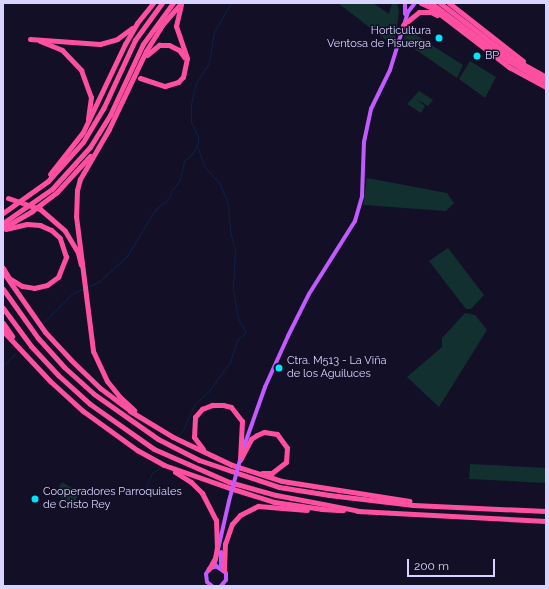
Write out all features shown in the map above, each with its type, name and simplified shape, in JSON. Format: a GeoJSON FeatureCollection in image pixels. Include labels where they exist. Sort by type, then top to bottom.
{"type":"FeatureCollection","features":[{"type":"Feature","properties":{"kind":"highway"},"geometry":{"type":"LineString","coordinates":[[30,39],[85,45],[104,44],[121,37],[137,23],[153,3]]}},
{"type":"Feature","properties":{"kind":"highway"},"geometry":{"type":"LineString","coordinates":[[3,213],[13,207],[57,172],[87,137],[109,98],[136,40],[162,3]]}},
{"type":"Feature","properties":{"kind":"highway"},"geometry":{"type":"LineString","coordinates":[[159,428],[118,396],[98,365],[90,339],[76,216],[77,190],[88,164],[109,129],[162,21],[174,3]]}},
{"type":"Feature","properties":{"kind":"highway"},"geometry":{"type":"LineString","coordinates":[[3,223],[52,189],[86,153],[110,115],[143,44],[174,3]]}},
{"type":"Feature","properties":{"kind":"highway"},"geometry":{"type":"LineString","coordinates":[[146,51],[162,25],[182,3]]}},
{"type":"Feature","properties":{"kind":"highway"},"geometry":{"type":"LineString","coordinates":[[140,78],[159,85],[171,85],[183,78],[187,65],[176,26],[178,11],[182,3]]}},
{"type":"Feature","properties":{"kind":"highway"},"geometry":{"type":"LineString","coordinates":[[421,3],[508,66],[546,87]]}},
{"type":"Feature","properties":{"kind":"highway"},"geometry":{"type":"LineString","coordinates":[[431,3],[509,61],[546,82]]}},
{"type":"Feature","properties":{"kind":"highway"},"geometry":{"type":"LineString","coordinates":[[440,3],[512,58],[546,76]]}},
{"type":"Feature","properties":{"kind":"highway"},"geometry":{"type":"LineString","coordinates":[[449,3],[520,59],[546,76]]}},
{"type":"Feature","properties":{"kind":"highway"},"geometry":{"type":"LineString","coordinates":[[404,23],[419,12],[432,12],[473,40]]}},
{"type":"Feature","properties":{"kind":"highway"},"geometry":{"type":"LineString","coordinates":[[13,207],[54,170],[83,132],[137,23]]}},
{"type":"Feature","properties":{"kind":"highway"},"geometry":{"type":"LineString","coordinates":[[40,41],[69,55],[86,78],[91,103],[83,132]]}},
{"type":"Feature","properties":{"kind":"highway"},"geometry":{"type":"LineString","coordinates":[[141,64],[152,49],[162,45],[179,50],[187,65]]}},
{"type":"Feature","properties":{"kind":"highway"},"geometry":{"type":"LineString","coordinates":[[3,229],[32,212],[57,192],[78,170],[109,129]]}},
{"type":"Feature","properties":{"kind":"highway"},"geometry":{"type":"LineString","coordinates":[[6,198],[40,209],[58,223],[73,242],[84,276]]}},
{"type":"Feature","properties":{"kind":"highway"},"geometry":{"type":"LineString","coordinates":[[3,229],[27,224],[40,225],[51,230],[60,238],[66,257],[58,278],[47,285],[34,288],[22,286],[9,278],[3,268]]}},
{"type":"Feature","properties":{"kind":"highway"},"geometry":{"type":"LineString","coordinates":[[3,272],[45,332],[71,360],[100,388],[159,428],[232,465],[282,481],[430,505]]}},
{"type":"Feature","properties":{"kind":"highway"},"geometry":{"type":"LineString","coordinates":[[3,289],[38,338],[64,367],[94,394],[158,439],[199,460],[279,487],[373,502],[546,511]]}},
{"type":"Feature","properties":{"kind":"highway"},"geometry":{"type":"LineString","coordinates":[[3,308],[31,346],[58,375],[90,404],[154,449],[229,482],[276,495],[360,511]]}},
{"type":"Feature","properties":{"kind":"highway"},"geometry":{"type":"LineString","coordinates":[[3,323],[23,351]]}},
{"type":"Feature","properties":{"kind":"highway"},"geometry":{"type":"LineString","coordinates":[[3,331],[50,381],[83,411],[137,450],[191,482],[210,506],[217,533],[215,558],[212,568]]}},
{"type":"Feature","properties":{"kind":"highway"},"geometry":{"type":"LineString","coordinates":[[208,454],[196,442],[193,425],[202,409],[212,405],[223,405],[231,407],[242,421],[240,460]]}},
{"type":"Feature","properties":{"kind":"highway"},"geometry":{"type":"LineString","coordinates":[[232,465],[259,473],[272,473],[286,462],[287,448],[277,434],[264,432],[251,439],[240,460]]}},
{"type":"Feature","properties":{"kind":"highway"},"geometry":{"type":"LineString","coordinates":[[164,465],[274,502],[323,509]]}},
{"type":"Feature","properties":{"kind":"highway"},"geometry":{"type":"LineString","coordinates":[[223,569],[228,535],[240,514],[248,509],[270,506],[546,521]]}},
{"type":"Feature","properties":{"kind":"main road"},"geometry":{"type":"LineString","coordinates":[[211,586],[206,577],[212,568],[222,542],[229,501],[240,460],[265,387],[309,294],[355,220],[362,196],[364,147],[369,114],[390,70],[404,23],[405,3]]}},
{"type":"Feature","properties":{"kind":"main road"},"geometry":{"type":"LineString","coordinates":[[411,3],[416,3]]}},
{"type":"Feature","properties":{"kind":"main road"},"geometry":{"type":"LineString","coordinates":[[404,23],[416,3]]}},
{"type":"Feature","properties":{"kind":"main road"},"geometry":{"type":"LineString","coordinates":[[221,586],[226,580],[223,569],[222,542]]}},
{"type":"Feature","properties":{"kind":"main road"},"geometry":{"type":"LineString","coordinates":[[212,568],[223,569]]}},
{"type":"Feature","properties":{"kind":"green space"},"geometry":{"type":"Polygon","coordinates":[[[373,3],[389,14],[392,3],[397,3],[399,12],[394,46],[339,4],[373,3]]]}},
{"type":"Feature","properties":{"kind":"green space"},"geometry":{"type":"Polygon","coordinates":[[[408,30],[463,65],[457,78],[403,41],[408,30]]]}},
{"type":"Feature","properties":{"kind":"green space"},"geometry":{"type":"Polygon","coordinates":[[[470,61],[496,77],[485,98],[459,79],[470,61]]]}},
{"type":"Feature","properties":{"kind":"green space"},"geometry":{"type":"Polygon","coordinates":[[[419,91],[433,100],[428,106],[416,99],[425,106],[421,113],[407,104],[419,91]]]}},
{"type":"Feature","properties":{"kind":"green space"},"geometry":{"type":"Polygon","coordinates":[[[367,178],[447,193],[454,203],[446,211],[363,205],[367,178]]]}},
{"type":"Feature","properties":{"kind":"green space"},"geometry":{"type":"Polygon","coordinates":[[[448,248],[484,295],[471,309],[466,309],[429,261],[448,248]]]}},
{"type":"Feature","properties":{"kind":"green space"},"geometry":{"type":"Polygon","coordinates":[[[465,313],[475,315],[487,330],[439,407],[407,377],[442,347],[442,338],[465,313]]]}},
{"type":"Feature","properties":{"kind":"green space"},"geometry":{"type":"Polygon","coordinates":[[[470,464],[546,468],[545,483],[469,479],[470,464]]]}},
{"type":"Feature","properties":{"kind":"green space"},"geometry":{"type":"Polygon","coordinates":[[[62,482],[80,493],[73,505],[55,494],[62,482]]]}},
{"type":"Feature","properties":{"kind":"waterway"},"geometry":{"type":"LineString","coordinates":[[88,287],[101,280],[127,256],[154,211],[170,197],[171,191],[180,180],[184,161],[192,154],[198,143],[198,136],[191,122],[191,104],[196,83],[209,63],[214,32],[231,3]]}},
{"type":"Feature","properties":{"kind":"waterway"},"geometry":{"type":"LineString","coordinates":[[178,435],[183,430],[194,405],[209,391],[230,362],[237,340],[246,333],[238,318],[233,289],[235,251],[230,231],[228,204],[220,184],[204,166],[197,146]]}},
{"type":"Feature","properties":{"kind":"waterway"},"geometry":{"type":"LineString","coordinates":[[44,322],[73,293],[82,289]]}},
{"type":"Feature","properties":{"kind":"waterway"},"geometry":{"type":"LineString","coordinates":[[3,365],[16,353]]}},
{"type":"Feature","properties":{"kind":"waterway"},"geometry":{"type":"LineString","coordinates":[[146,488],[152,473],[160,468]]}},
{"type":"Feature","properties":{"kind":"place","name":"Horticultura Ventosa de Pisuerga"},"geometry":{"type":"Point","coordinates":[439,38]}},
{"type":"Feature","properties":{"kind":"place","name":"BP"},"geometry":{"type":"Point","coordinates":[477,56]}},
{"type":"Feature","properties":{"kind":"place","name":"Ctra. M513 - La Viña de los Aguiluces"},"geometry":{"type":"Point","coordinates":[279,368]}},
{"type":"Feature","properties":{"kind":"place","name":"Cooperadores Parroquiales de Cristo Rey"},"geometry":{"type":"Point","coordinates":[35,499]}}]}
